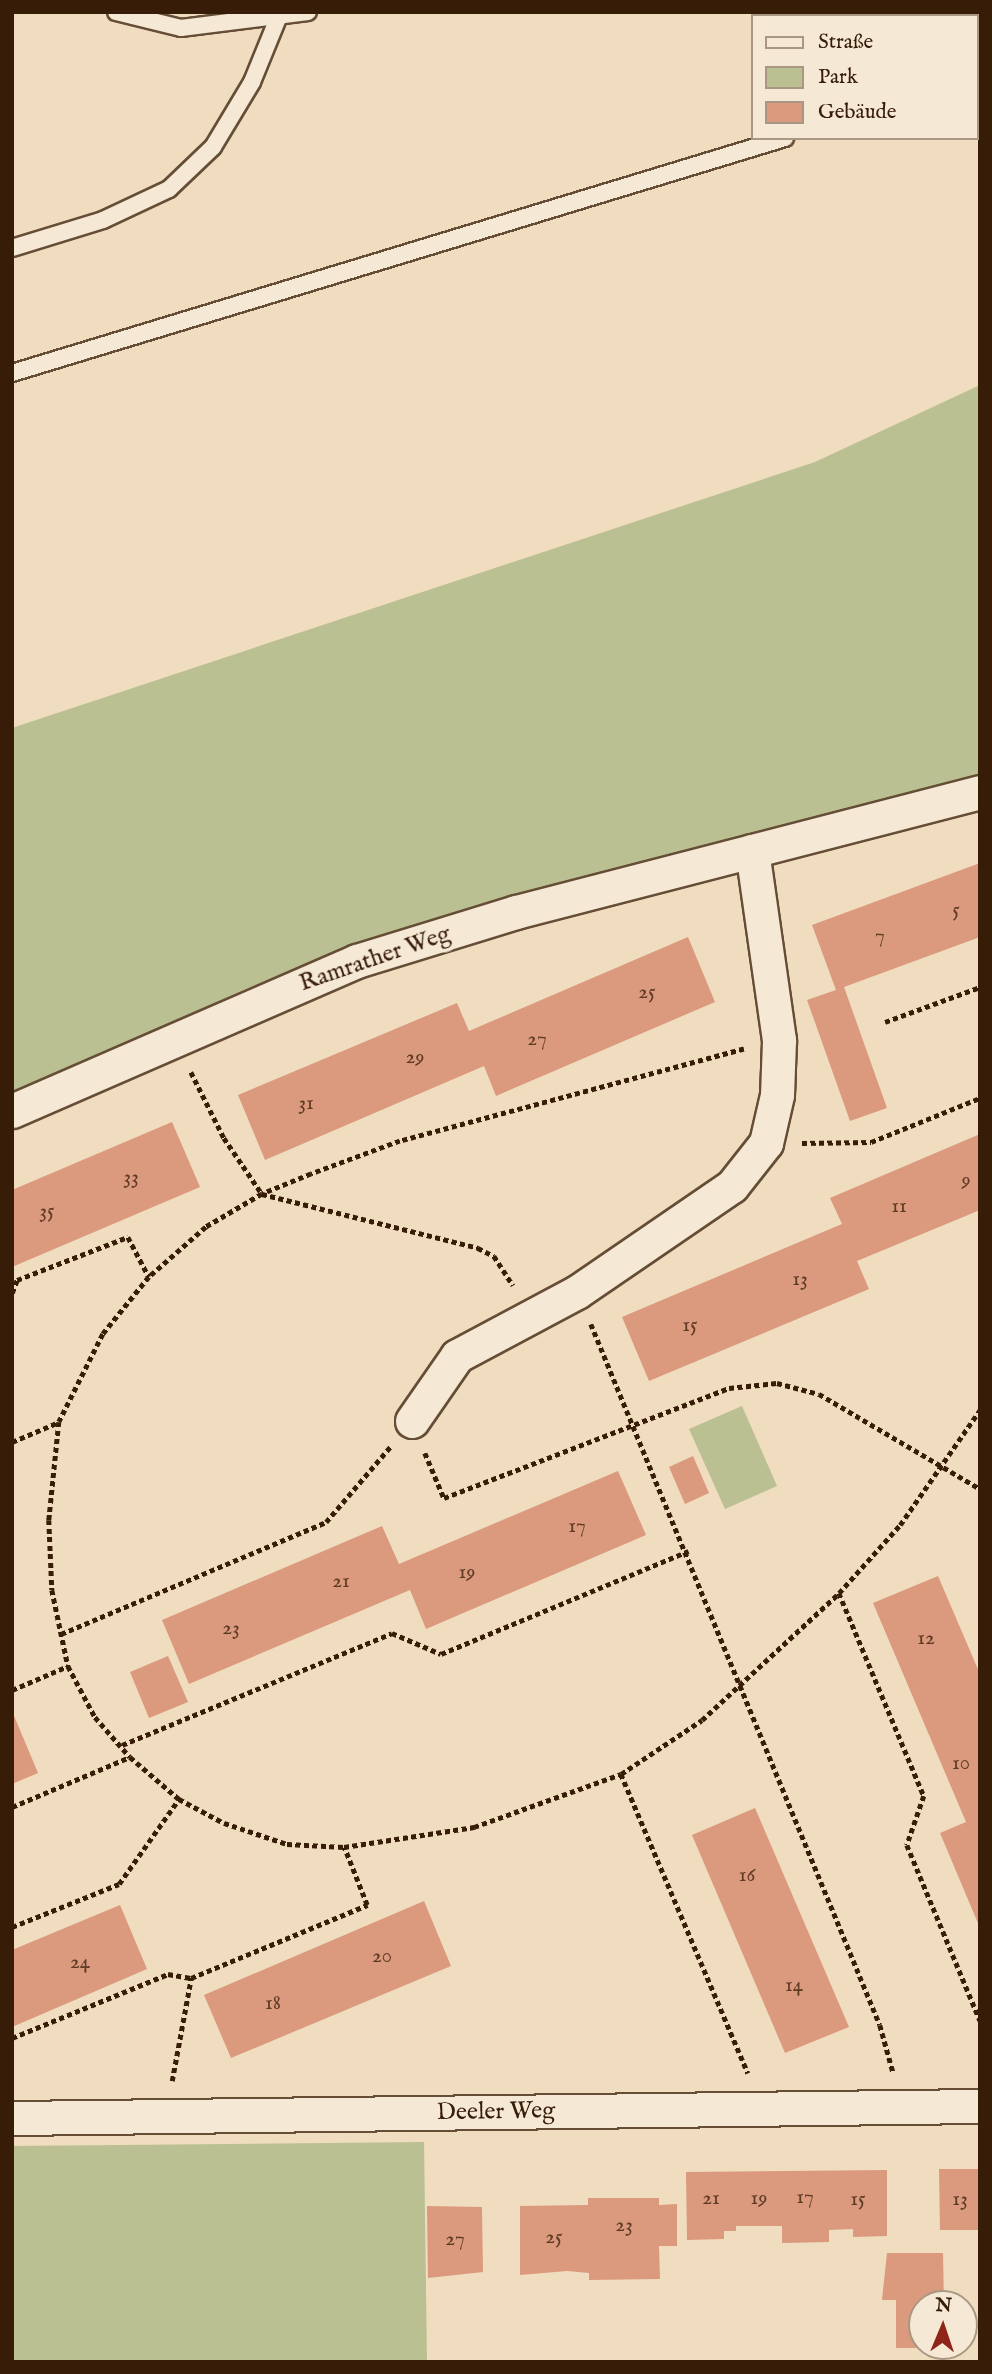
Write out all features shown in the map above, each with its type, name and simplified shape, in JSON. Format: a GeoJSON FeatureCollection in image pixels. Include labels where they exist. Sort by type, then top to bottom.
{"type":"FeatureCollection","features":[{"type":"Feature","properties":{"kind":"street","name":"Ramrather Weg"},"geometry":{"type":"LineString","coordinates":[[12,1111],[174,1037],[357,961],[752,851],[980,792]]}},
{"type":"Feature","properties":{"kind":"street"},"geometry":{"type":"LineString","coordinates":[[412,1421],[457,1356],[577,1292],[733,1186],[766,1143],[777,1095],[779,1040],[752,851]]}},
{"type":"Feature","properties":{"kind":"street","name":"Deeler Weg"},"geometry":{"type":"LineString","coordinates":[[12,2118],[980,2106]]}},
{"type":"Feature","properties":{"kind":"lane"},"geometry":{"type":"LineString","coordinates":[[116,12],[181,27],[308,12]]}},
{"type":"Feature","properties":{"kind":"lane"},"geometry":{"type":"LineString","coordinates":[[12,248],[103,220],[169,189],[213,147],[252,82],[279,16]]}},
{"type":"Feature","properties":{"kind":"lane"},"geometry":{"type":"LineString","coordinates":[[12,373],[778,140]]}},
{"type":"Feature","properties":{"kind":"path"},"geometry":{"type":"LineString","coordinates":[[886,1021],[980,987]]}},
{"type":"Feature","properties":{"kind":"path"},"geometry":{"type":"LineString","coordinates":[[174,1037],[224,1138],[262,1194],[478,1248],[508,1271],[524,1318]]}},
{"type":"Feature","properties":{"kind":"path"},"geometry":{"type":"LineString","coordinates":[[779,1040],[400,1141],[262,1194],[206,1227],[149,1277],[103,1334],[59,1422],[49,1520],[51,1590],[68,1666],[95,1717],[130,1757],[179,1799],[224,1823],[287,1844],[344,1847],[474,1827],[621,1773],[702,1720],[740,1681],[839,1593],[900,1525],[980,1410]]}},
{"type":"Feature","properties":{"kind":"path"},"geometry":{"type":"LineString","coordinates":[[766,1143],[871,1142],[980,1098]]}},
{"type":"Feature","properties":{"kind":"path"},"geometry":{"type":"LineString","coordinates":[[12,1293],[17,1280],[128,1237],[149,1277]]}},
{"type":"Feature","properties":{"kind":"path"},"geometry":{"type":"LineString","coordinates":[[577,1292],[635,1420],[880,2025],[892,2072],[892,2107]]}},
{"type":"Feature","properties":{"kind":"path"},"geometry":{"type":"LineString","coordinates":[[61,1633],[327,1522],[412,1421],[444,1498],[635,1420],[729,1388],[777,1383],[819,1394],[944,1463],[980,1489]]}},
{"type":"Feature","properties":{"kind":"path"},"geometry":{"type":"LineString","coordinates":[[12,1442],[59,1422]]}},
{"type":"Feature","properties":{"kind":"path"},"geometry":{"type":"LineString","coordinates":[[122,1745],[392,1633],[441,1654],[688,1551]]}},
{"type":"Feature","properties":{"kind":"path"},"geometry":{"type":"LineString","coordinates":[[839,1593],[924,1796],[907,1845],[980,2020]]}},
{"type":"Feature","properties":{"kind":"path"},"geometry":{"type":"LineString","coordinates":[[12,1690],[68,1666]]}},
{"type":"Feature","properties":{"kind":"path"},"geometry":{"type":"LineString","coordinates":[[12,1807],[130,1757]]}},
{"type":"Feature","properties":{"kind":"path"},"geometry":{"type":"LineString","coordinates":[[621,1773],[763,2109]]}},
{"type":"Feature","properties":{"kind":"path"},"geometry":{"type":"LineString","coordinates":[[12,1927],[119,1884],[179,1799]]}},
{"type":"Feature","properties":{"kind":"path"},"geometry":{"type":"LineString","coordinates":[[12,2038],[168,1974],[191,1978],[367,1905],[344,1847]]}},
{"type":"Feature","properties":{"kind":"path"},"geometry":{"type":"LineString","coordinates":[[166,2116],[191,1978]]}},
{"type":"Feature","properties":{"kind":"green space"},"geometry":{"type":"Polygon","coordinates":[[[980,385],[980,775],[455,914],[245,989],[12,1098],[12,728],[815,462],[980,385]]]}},
{"type":"Feature","properties":{"kind":"green space"},"geometry":{"type":"Polygon","coordinates":[[[742,1406],[777,1486],[725,1509],[689,1429],[742,1406]]]}},
{"type":"Feature","properties":{"kind":"green space"},"geometry":{"type":"Polygon","coordinates":[[[424,2142],[427,2362],[12,2362],[12,2146],[424,2142]]]}},
{"type":"Feature","properties":{"kind":"building"},"geometry":{"type":"Polygon","coordinates":[[[980,863],[980,937],[844,987],[887,1108],[850,1121],[807,1000],[836,990],[812,925],[980,863]]]}},
{"type":"Feature","properties":{"kind":"building"},"geometry":{"type":"Polygon","coordinates":[[[688,937],[715,1002],[496,1096],[484,1066],[265,1160],[238,1095],[457,1003],[469,1031],[688,937]]]}},
{"type":"Feature","properties":{"kind":"building"},"geometry":{"type":"Polygon","coordinates":[[[172,1122],[200,1187],[12,1267],[12,1190],[172,1122]]]}},
{"type":"Feature","properties":{"kind":"building"},"geometry":{"type":"Polygon","coordinates":[[[980,1134],[980,1210],[857,1261],[869,1289],[649,1381],[622,1317],[842,1224],[830,1198],[980,1134]]]}},
{"type":"Feature","properties":{"kind":"building"},"geometry":{"type":"Polygon","coordinates":[[[693,1456],[709,1493],[685,1504],[669,1467],[693,1456]]]}},
{"type":"Feature","properties":{"kind":"building"},"geometry":{"type":"Polygon","coordinates":[[[618,1471],[646,1535],[426,1629],[410,1590],[189,1684],[162,1620],[382,1526],[399,1564],[618,1471]]]}},
{"type":"Feature","properties":{"kind":"building"},"geometry":{"type":"Polygon","coordinates":[[[938,1576],[980,1674],[980,1928],[940,1833],[966,1822],[873,1603],[938,1576]]]}},
{"type":"Feature","properties":{"kind":"building"},"geometry":{"type":"Polygon","coordinates":[[[168,1656],[188,1702],[149,1718],[130,1672],[168,1656]]]}},
{"type":"Feature","properties":{"kind":"building"},"geometry":{"type":"Polygon","coordinates":[[[12,1711],[38,1773],[12,1784],[12,1711]]]}},
{"type":"Feature","properties":{"kind":"building"},"geometry":{"type":"Polygon","coordinates":[[[755,1808],[849,2027],[785,2053],[692,1835],[755,1808]]]}},
{"type":"Feature","properties":{"kind":"building"},"geometry":{"type":"Polygon","coordinates":[[[424,1901],[451,1966],[231,2058],[204,1995],[424,1901]]]}},
{"type":"Feature","properties":{"kind":"building"},"geometry":{"type":"Polygon","coordinates":[[[120,1905],[147,1969],[12,2027],[12,1950],[120,1905]]]}},
{"type":"Feature","properties":{"kind":"building"},"geometry":{"type":"Polygon","coordinates":[[[939,2169],[980,2169],[980,2230],[940,2230],[939,2169]]]}},
{"type":"Feature","properties":{"kind":"building"},"geometry":{"type":"Polygon","coordinates":[[[887,2170],[887,2236],[853,2237],[853,2229],[829,2230],[829,2242],[782,2243],[782,2226],[736,2226],[736,2231],[724,2231],[724,2239],[687,2240],[686,2172],[887,2170]]]}},
{"type":"Feature","properties":{"kind":"building"},"geometry":{"type":"Polygon","coordinates":[[[588,2198],[659,2198],[659,2205],[677,2204],[677,2246],[659,2246],[660,2279],[589,2280],[589,2273],[567,2271],[520,2275],[520,2206],[588,2205],[588,2198]]]}},
{"type":"Feature","properties":{"kind":"building"},"geometry":{"type":"Polygon","coordinates":[[[427,2206],[482,2207],[483,2272],[428,2278],[427,2206]]]}},
{"type":"Feature","properties":{"kind":"building"},"geometry":{"type":"Polygon","coordinates":[[[887,2253],[943,2253],[944,2290],[908,2290],[908,2348],[896,2348],[896,2300],[882,2300],[887,2253]]]}}]}
